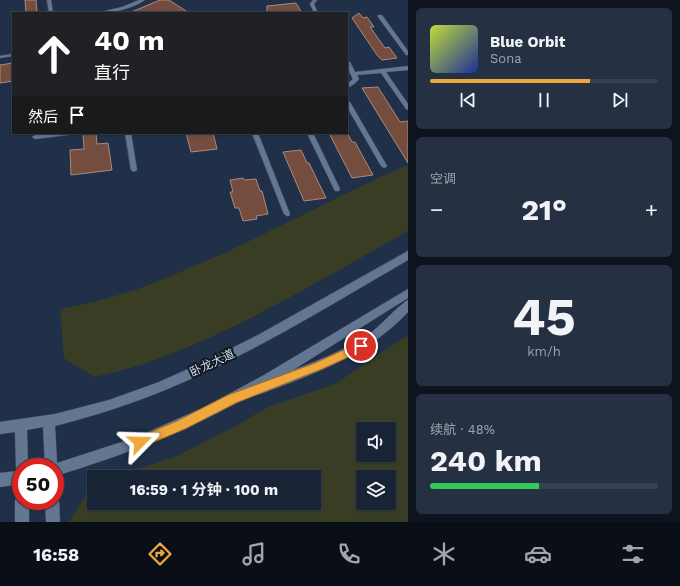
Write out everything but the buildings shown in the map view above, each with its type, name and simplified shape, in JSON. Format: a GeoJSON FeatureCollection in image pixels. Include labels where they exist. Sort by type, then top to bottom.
{"type":"FeatureCollection","features":[{"type":"Feature","properties":{"kind":"main road","name":"卧龙大道"},"geometry":{"type":"LineString","coordinates":[[0,428],[49,421],[102,408],[164,386],[253,344],[408,256]]}},
{"type":"Feature","properties":{"kind":"main road"},"geometry":{"type":"LineString","coordinates":[[64,467],[114,453],[181,425],[232,399],[408,293]]}},
{"type":"Feature","properties":{"kind":"main road"},"geometry":{"type":"LineString","coordinates":[[232,399],[318,366],[361,346],[398,317],[408,305]]}},
{"type":"Feature","properties":{"kind":"main road"},"geometry":{"type":"LineString","coordinates":[[49,421],[51,458]]}},
{"type":"Feature","properties":{"kind":"main road"},"geometry":{"type":"LineString","coordinates":[[20,426],[22,458]]}},
{"type":"Feature","properties":{"kind":"main road"},"geometry":{"type":"LineString","coordinates":[[0,480],[12,478]]}},
{"type":"Feature","properties":{"kind":"main road"},"geometry":{"type":"LineString","coordinates":[[22,510],[22,522]]}},
{"type":"Feature","properties":{"kind":"main road"},"geometry":{"type":"LineString","coordinates":[[52,510],[53,522]]}},
{"type":"Feature","properties":{"kind":"lane"},"geometry":{"type":"LineString","coordinates":[[49,0],[51,12]]}},
{"type":"Feature","properties":{"kind":"lane"},"geometry":{"type":"LineString","coordinates":[[103,12],[123,8],[141,0]]}},
{"type":"Feature","properties":{"kind":"lane"},"geometry":{"type":"LineString","coordinates":[[315,0],[312,4],[316,12]]}},
{"type":"Feature","properties":{"kind":"lane"},"geometry":{"type":"LineString","coordinates":[[380,16],[408,54]]}},
{"type":"Feature","properties":{"kind":"lane"},"geometry":{"type":"LineString","coordinates":[[401,44],[408,43]]}},
{"type":"Feature","properties":{"kind":"lane"},"geometry":{"type":"LineString","coordinates":[[0,57],[12,55]]}},
{"type":"Feature","properties":{"kind":"lane"},"geometry":{"type":"LineString","coordinates":[[348,64],[355,74],[354,81],[348,85]]}},
{"type":"Feature","properties":{"kind":"lane"},"geometry":{"type":"LineString","coordinates":[[355,74],[408,68]]}},
{"type":"Feature","properties":{"kind":"lane"},"geometry":{"type":"LineString","coordinates":[[383,71],[408,108]]}},
{"type":"Feature","properties":{"kind":"lane"},"geometry":{"type":"LineString","coordinates":[[348,104],[384,166]]}},
{"type":"Feature","properties":{"kind":"lane"},"geometry":{"type":"LineString","coordinates":[[35,137],[60,134]]}},
{"type":"Feature","properties":{"kind":"lane"},"geometry":{"type":"LineString","coordinates":[[128,134],[134,170]]}},
{"type":"Feature","properties":{"kind":"lane"},"geometry":{"type":"LineString","coordinates":[[255,134],[287,214]]}},
{"type":"Feature","properties":{"kind":"lane"},"geometry":{"type":"LineString","coordinates":[[310,134],[337,189]]}},
{"type":"Feature","properties":{"kind":"green space"},"geometry":{"type":"Polygon","coordinates":[[[408,165],[408,231],[279,304],[246,321],[179,351],[138,366],[94,377],[64,358],[60,309],[94,302],[138,289],[166,278],[229,251],[382,176],[408,165]]]}},
{"type":"Feature","properties":{"kind":"green space"},"geometry":{"type":"Polygon","coordinates":[[[408,335],[408,522],[69,522],[87,493],[87,510],[321,510],[321,470],[136,470],[177,456],[230,429],[268,407],[335,384],[408,335]]]}},
{"type":"Feature","properties":{"kind":"route"},"geometry":{"type":"LineString","coordinates":[[140,442],[181,425],[232,399],[318,366],[361,346]]}}]}
